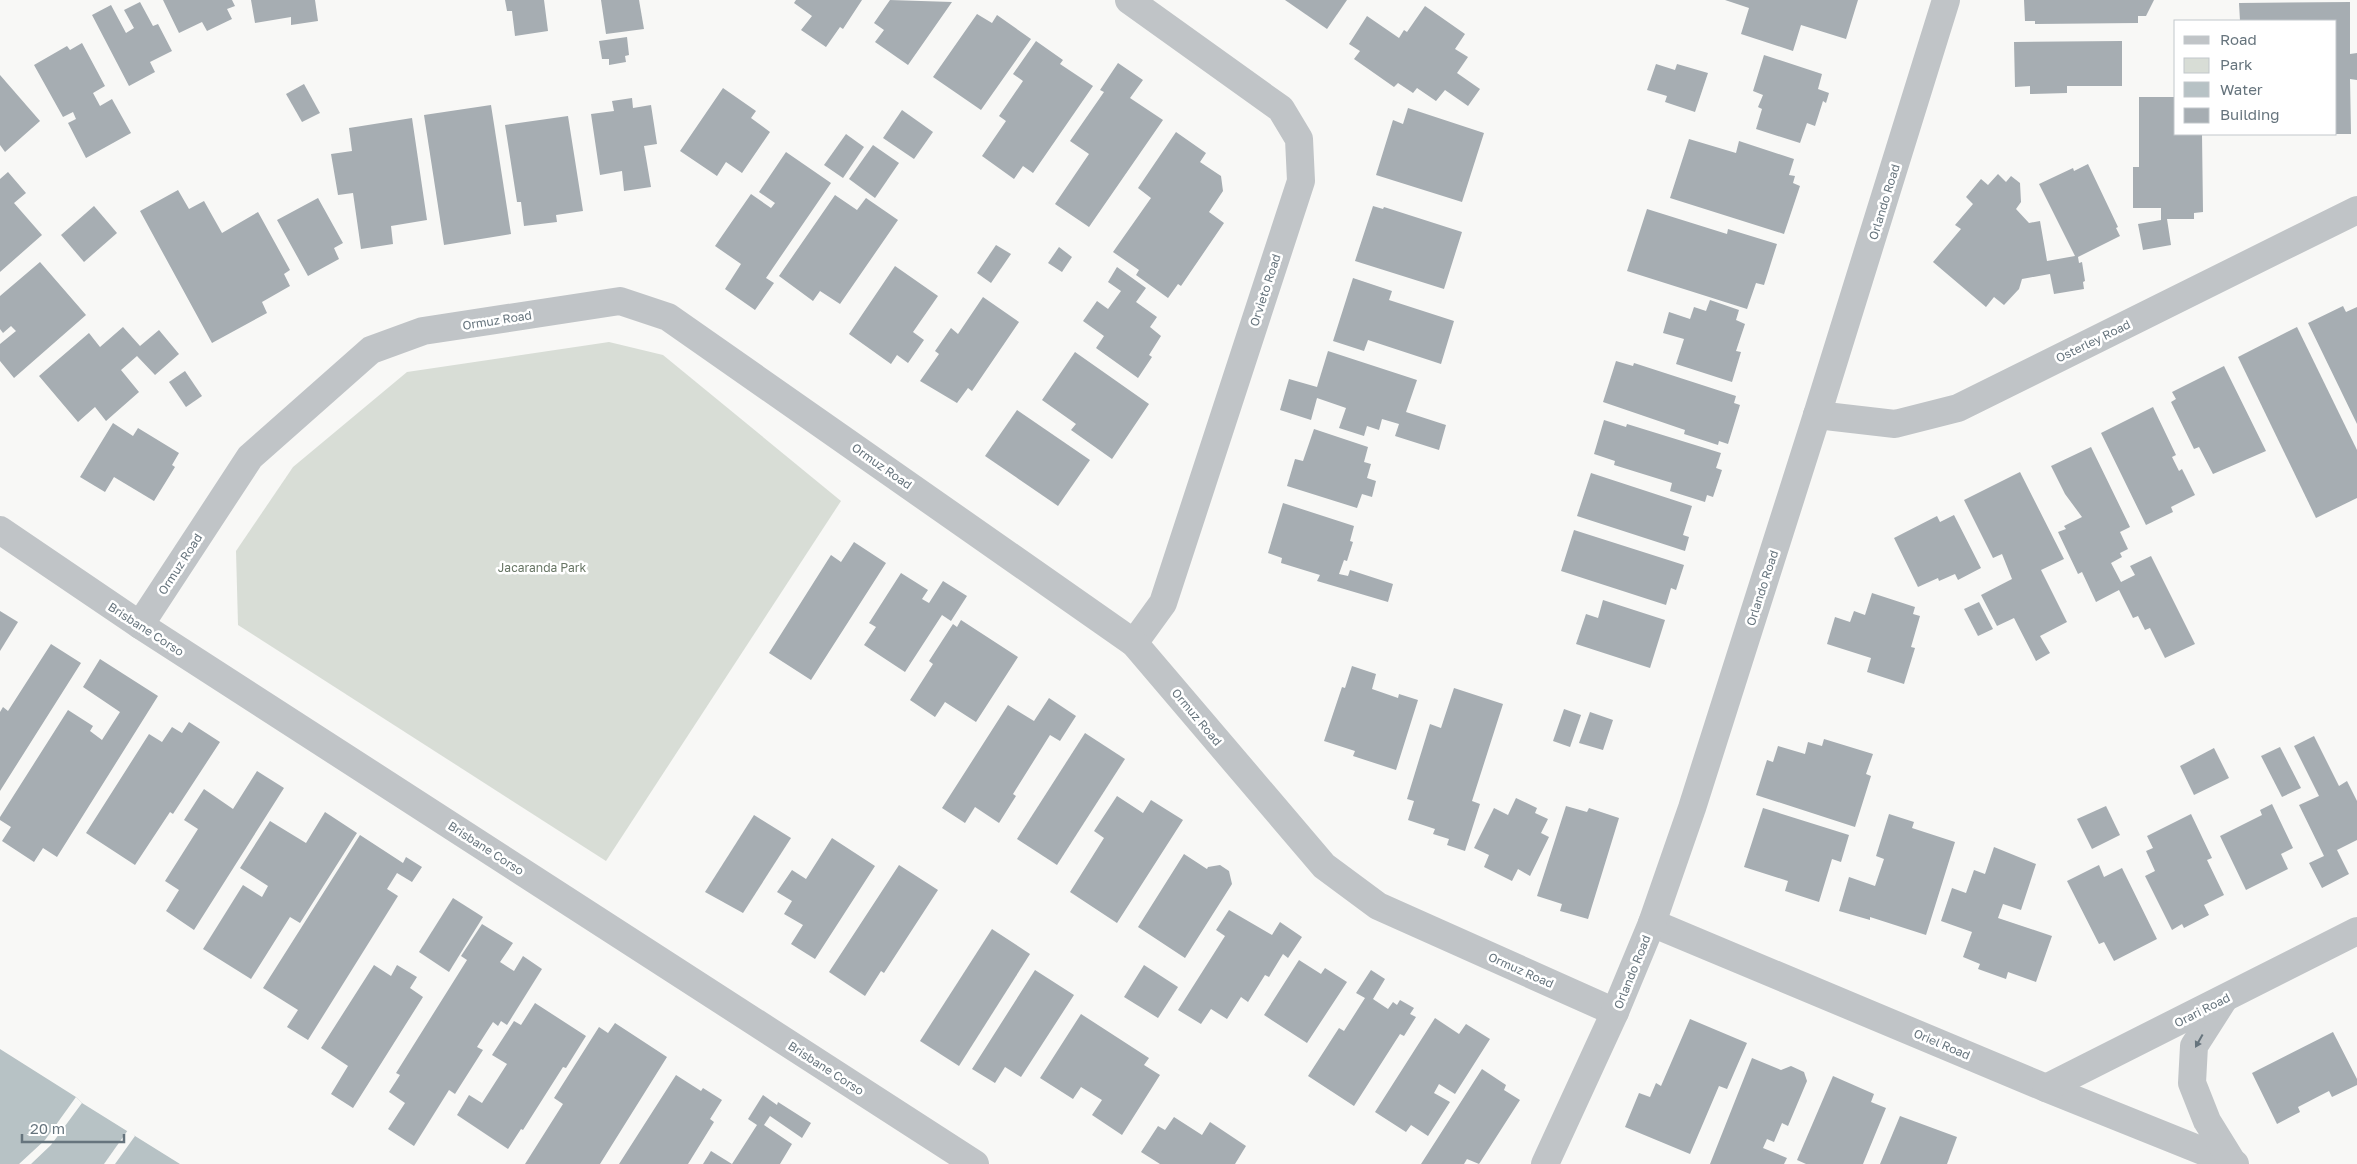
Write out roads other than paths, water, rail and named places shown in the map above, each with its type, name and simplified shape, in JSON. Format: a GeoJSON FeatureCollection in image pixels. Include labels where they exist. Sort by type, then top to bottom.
{"type":"FeatureCollection","features":[{"type":"Feature","properties":{"kind":"street","name":"Orlando Road"},"geometry":{"type":"LineString","coordinates":[[1544,1164],[1615,1012],[1652,923],[1692,808],[1946,0]]}},
{"type":"Feature","properties":{"kind":"street","name":"Orvieto Road"},"geometry":{"type":"LineString","coordinates":[[1131,1],[1281,109],[1299,139],[1301,181],[1163,603],[1134,643]]}},
{"type":"Feature","properties":{"kind":"street","name":"Osterley Road"},"geometry":{"type":"LineString","coordinates":[[1817,415],[1895,424],[1958,408],[2357,210]]}},
{"type":"Feature","properties":{"kind":"street","name":"Ormuz Road"},"geometry":{"type":"LineString","coordinates":[[140,625],[250,457],[371,350],[423,331],[620,301],[668,317],[1134,643],[1324,866],[1378,906],[1615,1012]]}},
{"type":"Feature","properties":{"kind":"street","name":"Brisbane Corso"},"geometry":{"type":"LineString","coordinates":[[0,530],[140,625],[974,1164]]}},
{"type":"Feature","properties":{"kind":"street","name":"Oriel Road"},"geometry":{"type":"LineString","coordinates":[[1652,923],[2046,1088],[2234,1164]]}},
{"type":"Feature","properties":{"kind":"street","name":"Orari Road"},"geometry":{"type":"LineString","coordinates":[[2046,1088],[2357,931]]}},
{"type":"Feature","properties":{"kind":"street","name":"Oriel Road"},"geometry":{"type":"LineString","coordinates":[[2224,999],[2194,1046],[2192,1083],[2206,1121],[2234,1164]]}},
{"type":"Feature","properties":{"kind":"water"},"geometry":{"type":"Polygon","coordinates":[[[0,1049],[76,1097],[82,1103],[180,1164],[0,1164],[0,1049]]]}},
{"type":"Feature","properties":{"kind":"park label","name":"Jacaranda Park"},"geometry":{"type":"Point","coordinates":[542,567]}}]}
